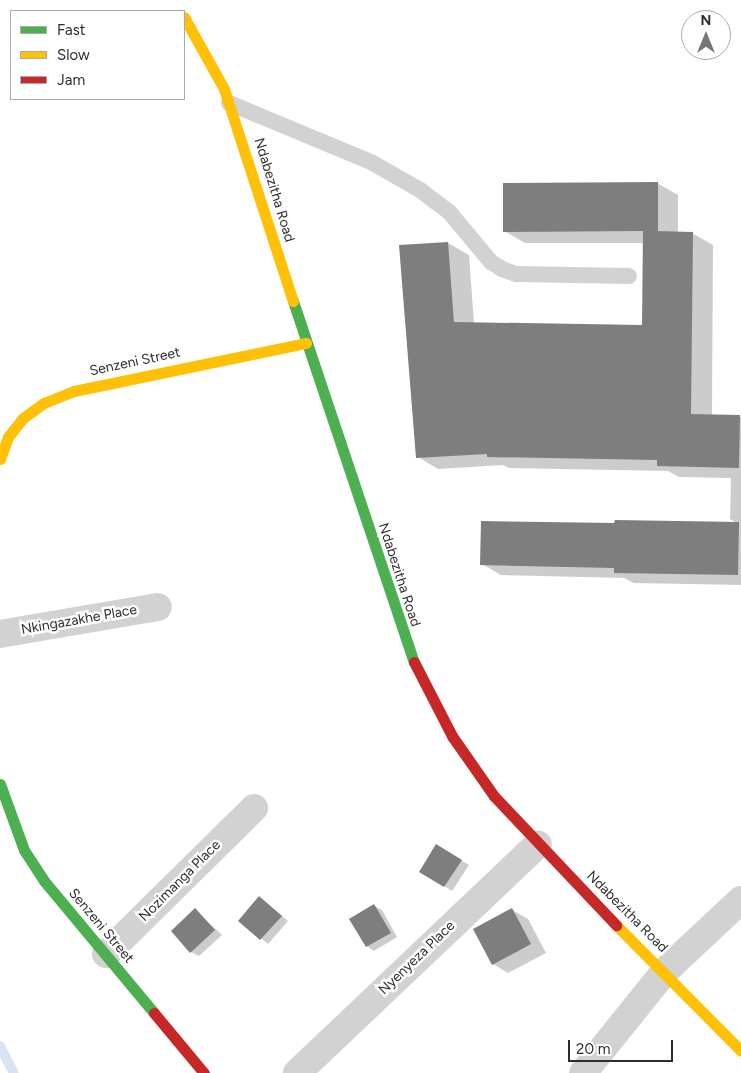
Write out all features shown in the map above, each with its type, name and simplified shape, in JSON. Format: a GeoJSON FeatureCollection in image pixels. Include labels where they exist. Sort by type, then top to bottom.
{"type":"FeatureCollection","features":[{"type":"Feature","properties":{"kind":"street","name":"Ndabezitha Road"},"geometry":{"type":"LineString","coordinates":[[185,19],[210,60],[230,103],[306,343],[408,650],[452,736],[494,796],[538,844],[665,971],[741,1051]]}},
{"type":"Feature","properties":{"kind":"street","name":"Senzeni Street"},"geometry":{"type":"LineString","coordinates":[[0,459],[8,438],[23,418],[44,402],[74,391],[306,343]]}},
{"type":"Feature","properties":{"kind":"street","name":"Nkingazakhe Place"},"geometry":{"type":"LineString","coordinates":[[0,634],[158,607]]}},
{"type":"Feature","properties":{"kind":"street","name":"Senzeni Street"},"geometry":{"type":"LineString","coordinates":[[1,793],[24,850],[44,882],[204,1073]]}},
{"type":"Feature","properties":{"kind":"street","name":"Nozimanga Place"},"geometry":{"type":"LineString","coordinates":[[106,954],[254,808]]}},
{"type":"Feature","properties":{"kind":"street","name":"Nyenyeza Place"},"geometry":{"type":"LineString","coordinates":[[297,1073],[538,844]]}},
{"type":"Feature","properties":{"kind":"street"},"geometry":{"type":"LineString","coordinates":[[583,1073],[665,971],[741,900]]}},
{"type":"Feature","properties":{"kind":"lane"},"geometry":{"type":"LineString","coordinates":[[230,103],[371,162],[420,190],[450,213],[491,262],[502,269],[516,274],[629,276]]}},
{"type":"Feature","properties":{"kind":"building"},"geometry":{"type":"Polygon","coordinates":[[[658,182],[658,231],[655,231],[693,232],[691,414],[740,415],[739,468],[657,466],[657,460],[487,457],[487,454],[416,458],[399,245],[448,242],[454,322],[642,325],[643,231],[503,232],[503,183],[658,182]]]}},
{"type":"Feature","properties":{"kind":"building"},"geometry":{"type":"Polygon","coordinates":[[[615,520],[739,522],[738,575],[614,573],[614,568],[480,565],[481,521],[614,523],[615,520]]]}},
{"type":"Feature","properties":{"kind":"building"},"geometry":{"type":"Polygon","coordinates":[[[436,844],[462,860],[444,887],[419,872],[436,844]]]}},
{"type":"Feature","properties":{"kind":"building"},"geometry":{"type":"Polygon","coordinates":[[[259,896],[282,916],[260,940],[238,921],[259,896]]]}},
{"type":"Feature","properties":{"kind":"building"},"geometry":{"type":"Polygon","coordinates":[[[374,904],[391,933],[366,947],[349,919],[374,904]]]}},
{"type":"Feature","properties":{"kind":"building"},"geometry":{"type":"Polygon","coordinates":[[[195,908],[215,930],[190,953],[171,931],[195,908]]]}},
{"type":"Feature","properties":{"kind":"building"},"geometry":{"type":"Polygon","coordinates":[[[512,908],[531,944],[492,965],[473,929],[512,908]]]}},
{"type":"Feature","properties":{"kind":"waterway"},"geometry":{"type":"LineString","coordinates":[[0,1046],[14,1073]]}},
{"type":"Feature","properties":{"kind":"traffic: fast"},"geometry":{"type":"LineString","coordinates":[[293,301],[414,662]]}},
{"type":"Feature","properties":{"kind":"traffic: fast"},"geometry":{"type":"LineString","coordinates":[[0,784],[24,850],[45,882],[154,1013]]}},
{"type":"Feature","properties":{"kind":"traffic: slow"},"geometry":{"type":"LineString","coordinates":[[185,19],[224,89],[293,301]]}},
{"type":"Feature","properties":{"kind":"traffic: slow"},"geometry":{"type":"LineString","coordinates":[[0,459],[8,437],[23,418],[44,403],[74,391],[306,343]]}},
{"type":"Feature","properties":{"kind":"traffic: slow"},"geometry":{"type":"LineString","coordinates":[[616,925],[741,1051]]}},
{"type":"Feature","properties":{"kind":"traffic: jam"},"geometry":{"type":"LineString","coordinates":[[414,662],[452,736],[494,796],[616,925]]}},
{"type":"Feature","properties":{"kind":"traffic: jam"},"geometry":{"type":"LineString","coordinates":[[154,1013],[204,1073]]}}]}
